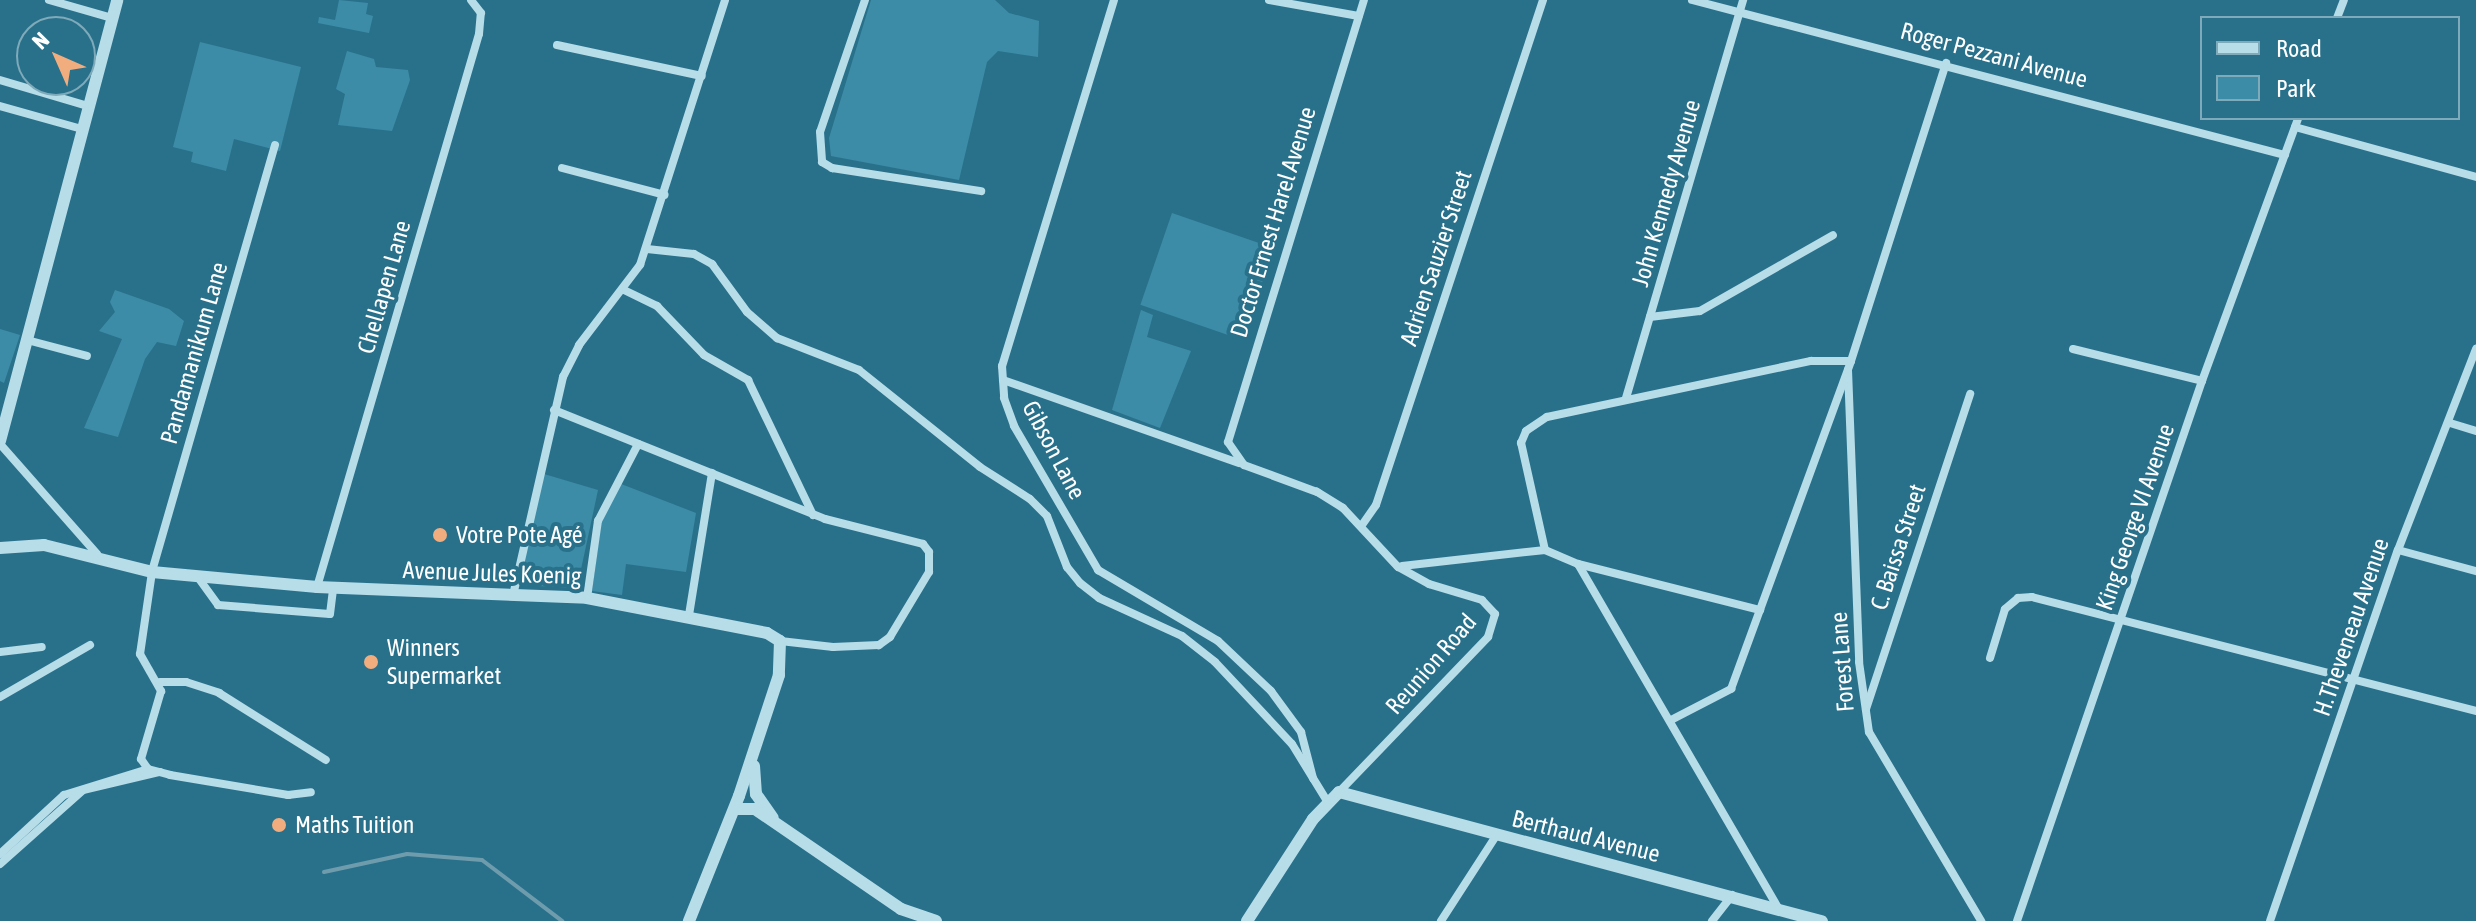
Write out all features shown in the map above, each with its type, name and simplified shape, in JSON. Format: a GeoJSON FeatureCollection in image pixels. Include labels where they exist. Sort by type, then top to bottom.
{"type":"FeatureCollection","features":[{"type":"Feature","properties":{"kind":"street"},"geometry":{"type":"LineString","coordinates":[[49,0],[112,18]]}},
{"type":"Feature","properties":{"kind":"street"},"geometry":{"type":"LineString","coordinates":[[97,554],[0,442],[117,0]]}},
{"type":"Feature","properties":{"kind":"street","name":"Chellapen Lane"},"geometry":{"type":"LineString","coordinates":[[317,587],[479,34],[481,13],[471,0]]}},
{"type":"Feature","properties":{"kind":"street"},"geometry":{"type":"LineString","coordinates":[[514,591],[554,410],[579,345],[624,290],[647,249],[725,0]]}},
{"type":"Feature","properties":{"kind":"street"},"geometry":{"type":"LineString","coordinates":[[865,0],[820,132],[822,162],[832,168],[981,191]]}},
{"type":"Feature","properties":{"kind":"street","name":"Gibson Lane"},"geometry":{"type":"LineString","coordinates":[[1114,0],[1002,366],[1014,426],[1098,570],[1218,641],[1271,691],[1301,732],[1313,778]]}},
{"type":"Feature","properties":{"kind":"street"},"geometry":{"type":"LineString","coordinates":[[1269,0],[1359,16]]}},
{"type":"Feature","properties":{"kind":"street","name":"Doctor Ernest Harel Avenue"},"geometry":{"type":"LineString","coordinates":[[1234,455],[1229,428],[1364,0]]}},
{"type":"Feature","properties":{"kind":"street","name":"Adrien Sauzier Street"},"geometry":{"type":"LineString","coordinates":[[1362,525],[1376,505],[1543,0]]}},
{"type":"Feature","properties":{"kind":"street","name":"Roger Pezzani Avenue"},"geometry":{"type":"LineString","coordinates":[[1692,0],[1946,63],[2285,155]]}},
{"type":"Feature","properties":{"kind":"street","name":"John Kennedy Avenue"},"geometry":{"type":"LineString","coordinates":[[1626,398],[1743,0]]}},
{"type":"Feature","properties":{"kind":"street"},"geometry":{"type":"LineString","coordinates":[[557,45],[702,76]]}},
{"type":"Feature","properties":{"kind":"street"},"geometry":{"type":"LineString","coordinates":[[1671,720],[1731,689],[1849,365],[1946,63]]}},
{"type":"Feature","properties":{"kind":"street"},"geometry":{"type":"LineString","coordinates":[[0,80],[88,106]]}},
{"type":"Feature","properties":{"kind":"street"},"geometry":{"type":"LineString","coordinates":[[0,106],[82,129]]}},
{"type":"Feature","properties":{"kind":"street"},"geometry":{"type":"LineString","coordinates":[[2297,122],[2476,177]]}},
{"type":"Feature","properties":{"kind":"street","name":"King George VI Avenue"},"geometry":{"type":"LineString","coordinates":[[2017,921],[2202,381],[2297,122]]}},
{"type":"Feature","properties":{"kind":"street","name":"Pandamanikum Lane"},"geometry":{"type":"LineString","coordinates":[[160,682],[140,654],[152,572],[275,145]]}},
{"type":"Feature","properties":{"kind":"street"},"geometry":{"type":"LineString","coordinates":[[562,168],[665,195]]}},
{"type":"Feature","properties":{"kind":"street"},"geometry":{"type":"LineString","coordinates":[[1650,317],[1700,311],[1833,235]]}},
{"type":"Feature","properties":{"kind":"street"},"geometry":{"type":"LineString","coordinates":[[647,249],[694,254],[712,264],[747,312],[777,338],[859,370],[980,467],[1030,499],[1047,516],[1067,567],[1080,583],[1099,598],[1171,630],[1215,662],[1252,696],[1327,801]]}},
{"type":"Feature","properties":{"kind":"street"},"geometry":{"type":"LineString","coordinates":[[624,290],[657,306],[704,355],[748,380],[813,515]]}},
{"type":"Feature","properties":{"kind":"street"},"geometry":{"type":"LineString","coordinates":[[27,340],[87,356]]}},
{"type":"Feature","properties":{"kind":"street"},"geometry":{"type":"LineString","coordinates":[[2073,349],[2202,381]]}},
{"type":"Feature","properties":{"kind":"street","name":"H.Theveneau Avenue"},"geometry":{"type":"LineString","coordinates":[[2270,921],[2398,550],[2450,423],[2476,349]]}},
{"type":"Feature","properties":{"kind":"street"},"geometry":{"type":"LineString","coordinates":[[1545,550],[1521,457],[1526,431],[1547,417],[1811,361],[1849,365]]}},
{"type":"Feature","properties":{"kind":"street","name":"Forest Lane"},"geometry":{"type":"LineString","coordinates":[[1849,365],[1865,714],[1869,732],[1981,921]]}},
{"type":"Feature","properties":{"kind":"street"},"geometry":{"type":"LineString","coordinates":[[1003,380],[1244,465]]}},
{"type":"Feature","properties":{"kind":"street","name":"C. Baissa Street"},"geometry":{"type":"LineString","coordinates":[[1865,714],[1970,394]]}},
{"type":"Feature","properties":{"kind":"street"},"geometry":{"type":"LineString","coordinates":[[554,410],[813,515],[923,544],[932,559],[929,572],[890,637],[879,645],[833,647],[780,641],[779,675],[754,754],[689,921]]}},
{"type":"Feature","properties":{"kind":"street"},"geometry":{"type":"LineString","coordinates":[[2450,423],[2476,431]]}},
{"type":"Feature","properties":{"kind":"street"},"geometry":{"type":"LineString","coordinates":[[587,598],[598,521],[638,444]]}},
{"type":"Feature","properties":{"kind":"street","name":"Reunion Road"},"geometry":{"type":"LineString","coordinates":[[1234,455],[1244,465],[1317,492],[1362,525],[1398,567],[1429,584],[1492,605],[1494,626],[1472,655],[1339,792]]}},
{"type":"Feature","properties":{"kind":"street"},"geometry":{"type":"LineString","coordinates":[[689,615],[712,473]]}},
{"type":"Feature","properties":{"kind":"street","name":"Avenue Jules Koenig"},"geometry":{"type":"LineString","coordinates":[[0,548],[44,545],[97,554],[152,572],[317,587],[514,591],[587,598],[752,628],[780,641]]}},
{"type":"Feature","properties":{"kind":"street"},"geometry":{"type":"LineString","coordinates":[[1398,567],[1545,550],[1578,564],[1760,610]]}},
{"type":"Feature","properties":{"kind":"street"},"geometry":{"type":"LineString","coordinates":[[2398,550],[2476,571]]}},
{"type":"Feature","properties":{"kind":"street"},"geometry":{"type":"LineString","coordinates":[[1578,564],[1778,907]]}},
{"type":"Feature","properties":{"kind":"street"},"geometry":{"type":"LineString","coordinates":[[197,576],[218,605],[274,610],[330,614],[333,588]]}},
{"type":"Feature","properties":{"kind":"street"},"geometry":{"type":"LineString","coordinates":[[1990,658],[2005,609],[2018,598],[2032,597],[2476,711]]}},
{"type":"Feature","properties":{"kind":"street"},"geometry":{"type":"LineString","coordinates":[[0,697],[90,645]]}},
{"type":"Feature","properties":{"kind":"street"},"geometry":{"type":"LineString","coordinates":[[0,652],[42,647]]}},
{"type":"Feature","properties":{"kind":"street"},"geometry":{"type":"LineString","coordinates":[[148,769],[141,759],[141,746],[160,682],[186,682],[219,693],[326,760]]}},
{"type":"Feature","properties":{"kind":"street"},"geometry":{"type":"LineString","coordinates":[[754,754],[759,799],[775,821]]}},
{"type":"Feature","properties":{"kind":"street"},"geometry":{"type":"LineString","coordinates":[[0,854],[64,795],[148,769],[288,795],[311,792]]}},
{"type":"Feature","properties":{"kind":"street"},"geometry":{"type":"LineString","coordinates":[[0,864],[83,790],[160,772]]}},
{"type":"Feature","properties":{"kind":"street"},"geometry":{"type":"LineString","coordinates":[[1247,921],[1327,801],[1339,792]]}},
{"type":"Feature","properties":{"kind":"street","name":"Berthaud Avenue"},"geometry":{"type":"LineString","coordinates":[[1339,792],[1822,921]]}},
{"type":"Feature","properties":{"kind":"street"},"geometry":{"type":"LineString","coordinates":[[737,802],[759,799]]}},
{"type":"Feature","properties":{"kind":"street"},"geometry":{"type":"LineString","coordinates":[[737,802],[775,821],[901,909],[936,921]]}},
{"type":"Feature","properties":{"kind":"street"},"geometry":{"type":"LineString","coordinates":[[1441,921],[1496,836]]}},
{"type":"Feature","properties":{"kind":"street"},"geometry":{"type":"LineString","coordinates":[[1712,921],[1732,895]]}},
{"type":"Feature","properties":{"kind":"green space"},"geometry":{"type":"Polygon","coordinates":[[[339,0],[368,3],[366,14],[373,16],[369,33],[318,23],[319,17],[335,20],[339,0]]]}},
{"type":"Feature","properties":{"kind":"green space"},"geometry":{"type":"Polygon","coordinates":[[[871,0],[995,0],[1009,13],[1039,21],[1038,57],[998,51],[987,62],[959,180],[831,156],[829,138],[871,0]]]}},
{"type":"Feature","properties":{"kind":"green space"},"geometry":{"type":"Polygon","coordinates":[[[200,42],[301,67],[280,151],[234,139],[226,171],[191,162],[193,152],[173,147],[200,42]]]}},
{"type":"Feature","properties":{"kind":"green space"},"geometry":{"type":"Polygon","coordinates":[[[347,51],[374,59],[376,67],[408,70],[410,80],[392,131],[338,125],[345,94],[336,89],[347,51]]]}},
{"type":"Feature","properties":{"kind":"green space"},"geometry":{"type":"Polygon","coordinates":[[[1172,213],[1274,248],[1243,340],[1140,305],[1172,213]]]}},
{"type":"Feature","properties":{"kind":"green space"},"geometry":{"type":"Polygon","coordinates":[[[115,290],[169,309],[184,321],[176,346],[157,342],[145,359],[118,437],[84,428],[122,339],[99,331],[115,312],[110,302],[115,290]]]}},
{"type":"Feature","properties":{"kind":"green space"},"geometry":{"type":"Polygon","coordinates":[[[1141,310],[1153,315],[1147,337],[1191,351],[1160,428],[1112,410],[1141,310]]]}},
{"type":"Feature","properties":{"kind":"green space"},"geometry":{"type":"Polygon","coordinates":[[[0,329],[20,335],[4,383],[0,381],[0,329]]]}},
{"type":"Feature","properties":{"kind":"green space"},"geometry":{"type":"Polygon","coordinates":[[[544,474],[598,490],[577,588],[518,585],[544,474]]]}},
{"type":"Feature","properties":{"kind":"green space"},"geometry":{"type":"Polygon","coordinates":[[[616,482],[696,513],[686,572],[626,564],[622,595],[592,591],[602,517],[616,482]]]}},
{"type":"Feature","properties":{"kind":"waterway"},"geometry":{"type":"LineString","coordinates":[[324,872],[407,854],[482,860],[562,921]]}},
{"type":"Feature","properties":{"kind":"place","name":"Votre Pote Agé"},"geometry":{"type":"Point","coordinates":[440,535]}},
{"type":"Feature","properties":{"kind":"place","name":"Winners Supermarket"},"geometry":{"type":"Point","coordinates":[371,662]}},
{"type":"Feature","properties":{"kind":"place","name":"Maths Tuition"},"geometry":{"type":"Point","coordinates":[279,825]}}]}
